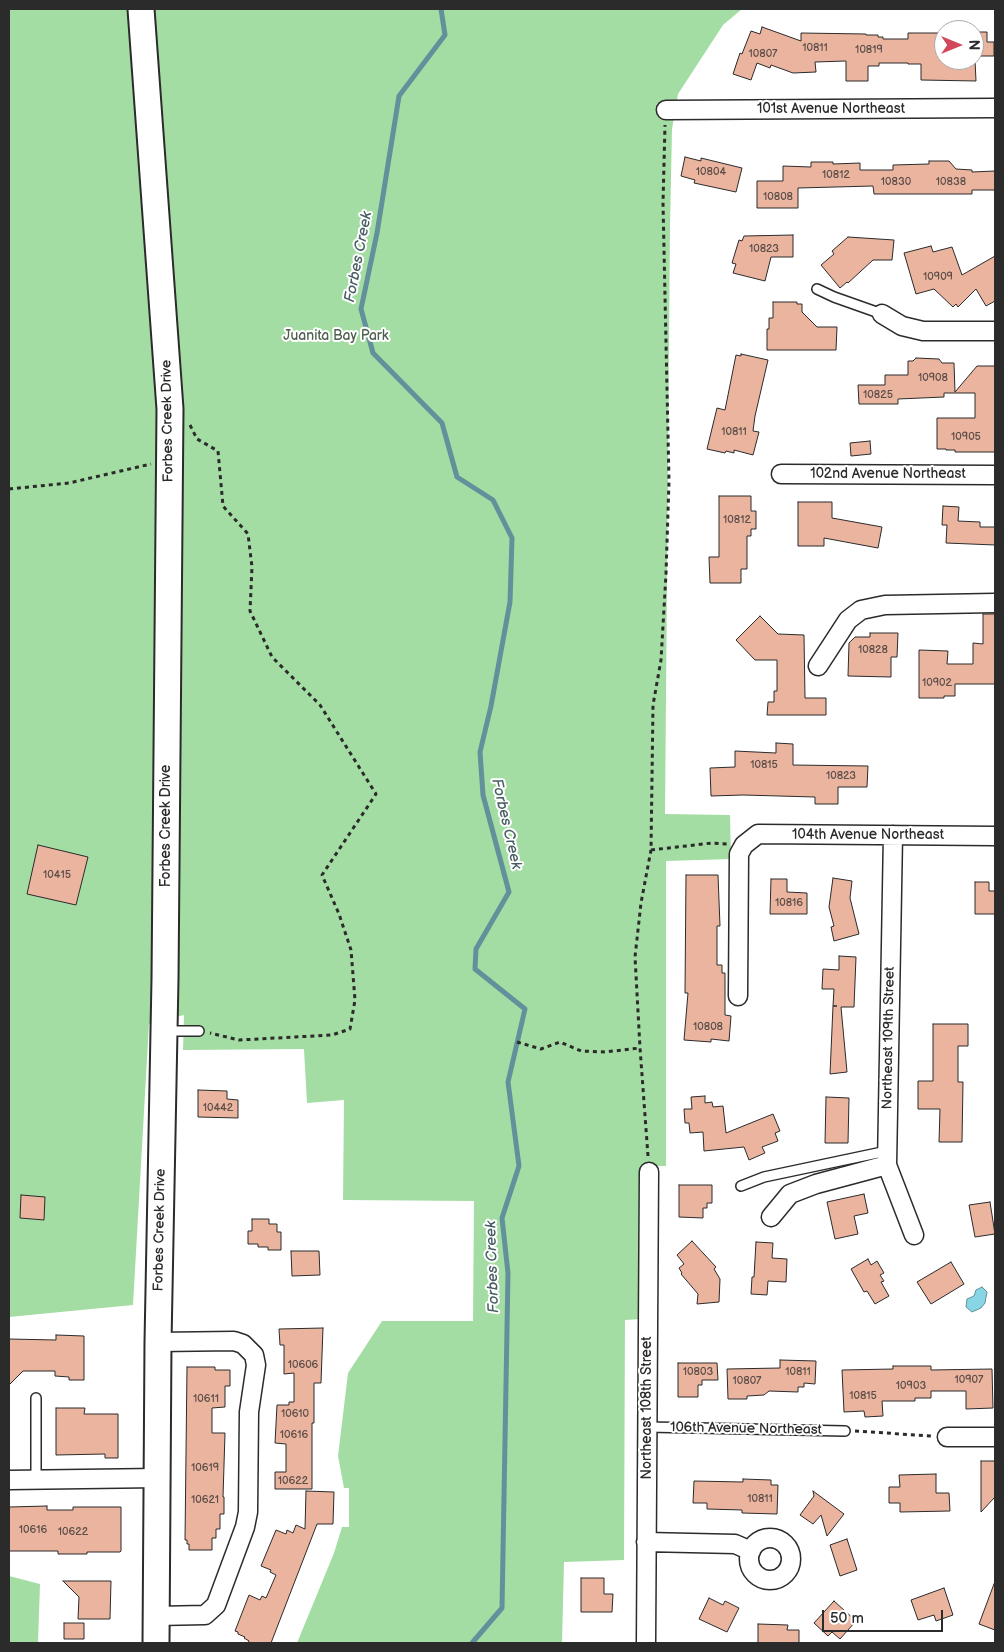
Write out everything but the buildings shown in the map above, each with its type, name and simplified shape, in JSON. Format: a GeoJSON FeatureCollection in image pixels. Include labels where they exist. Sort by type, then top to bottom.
{"type":"FeatureCollection","features":[{"type":"Feature","properties":{"kind":"street","name":"Forbes Creek Drive"},"geometry":{"type":"LineString","coordinates":[[141,9],[170,408],[156,1643]]}},
{"type":"Feature","properties":{"kind":"street","name":"101st Avenue Northeast"},"geometry":{"type":"LineString","coordinates":[[666,110],[995,108]]}},
{"type":"Feature","properties":{"kind":"street"},"geometry":{"type":"LineString","coordinates":[[882,314],[902,326],[923,331],[995,330]]}},
{"type":"Feature","properties":{"kind":"street","name":"102nd Avenue Northeast"},"geometry":{"type":"LineString","coordinates":[[781,474],[995,475]]}},
{"type":"Feature","properties":{"kind":"street"},"geometry":{"type":"LineString","coordinates":[[818,666],[848,620],[861,610],[885,605],[995,603]]}},
{"type":"Feature","properties":{"kind":"street","name":"104th Avenue Northeast"},"geometry":{"type":"LineString","coordinates":[[744,845],[758,834],[995,836]]}},
{"type":"Feature","properties":{"kind":"street","name":"Northeast 109th Street"},"geometry":{"type":"LineString","coordinates":[[893,835],[887,1158],[914,1235]]}},
{"type":"Feature","properties":{"kind":"street"},"geometry":{"type":"LineString","coordinates":[[738,996],[739,854],[744,845]]}},
{"type":"Feature","properties":{"kind":"street"},"geometry":{"type":"LineString","coordinates":[[771,1217],[790,1194],[887,1158]]}},
{"type":"Feature","properties":{"kind":"street","name":"Northeast 108th Street"},"geometry":{"type":"LineString","coordinates":[[646,1643],[649,1172]]}},
{"type":"Feature","properties":{"kind":"street"},"geometry":{"type":"LineString","coordinates":[[156,1616],[205,1615],[216,1606],[245,1527],[248,1512],[249,1412],[256,1365],[254,1355],[243,1344],[234,1341],[158,1342]]}},
{"type":"Feature","properties":{"kind":"street"},"geometry":{"type":"LineString","coordinates":[[947,1436],[995,1437]]}},
{"type":"Feature","properties":{"kind":"street"},"geometry":{"type":"LineString","coordinates":[[9,1480],[158,1478]]}},
{"type":"Feature","properties":{"kind":"street"},"geometry":{"type":"LineString","coordinates":[[646,1542],[735,1544],[751,1550]]}},
{"type":"Feature","properties":{"kind":"lane"},"geometry":{"type":"LineString","coordinates":[[816,289],[882,314]]}},
{"type":"Feature","properties":{"kind":"lane"},"geometry":{"type":"LineString","coordinates":[[164,1031],[199,1031]]}},
{"type":"Feature","properties":{"kind":"lane"},"geometry":{"type":"LineString","coordinates":[[741,1186],[764,1177],[887,1158]]}},
{"type":"Feature","properties":{"kind":"lane"},"geometry":{"type":"LineString","coordinates":[[36,1398],[36,1480]]}},
{"type":"Feature","properties":{"kind":"lane","name":"106th Avenue Northeast"},"geometry":{"type":"LineString","coordinates":[[647,1427],[845,1431]]}},
{"type":"Feature","properties":{"kind":"path"},"geometry":{"type":"LineString","coordinates":[[649,1172],[636,957],[641,903],[651,850],[653,705],[661,660],[666,574],[669,480],[663,203],[666,110]]}},
{"type":"Feature","properties":{"kind":"path"},"geometry":{"type":"LineString","coordinates":[[170,408],[189,424],[197,439],[218,451],[223,506],[248,534],[252,567],[250,611],[272,658],[320,704],[376,794],[322,874],[339,914],[351,950],[355,1000],[350,1029],[332,1035],[239,1040],[199,1031]]}},
{"type":"Feature","properties":{"kind":"path"},"geometry":{"type":"LineString","coordinates":[[9,489],[70,483],[170,460]]}},
{"type":"Feature","properties":{"kind":"path"},"geometry":{"type":"LineString","coordinates":[[651,850],[712,843],[744,845]]}},
{"type":"Feature","properties":{"kind":"path"},"geometry":{"type":"LineString","coordinates":[[517,1042],[541,1049],[560,1042],[581,1051],[605,1052],[640,1048]]}},
{"type":"Feature","properties":{"kind":"path"},"geometry":{"type":"LineString","coordinates":[[845,1431],[947,1436]]}},
{"type":"Feature","properties":{"kind":"green space","name":"Juanita Bay Park"},"geometry":{"type":"Polygon","coordinates":[[[9,9],[742,9],[723,25],[678,94],[672,129],[670,227],[665,814],[730,815],[731,859],[666,861],[666,1166],[642,1166],[642,1319],[625,1320],[624,1560],[564,1562],[562,1643],[297,1643],[334,1553],[342,1527],[349,1527],[349,1488],[344,1488],[338,1456],[348,1373],[382,1321],[473,1321],[474,1201],[343,1200],[344,1100],[307,1103],[304,1049],[183,1050],[184,1015],[149,1024],[133,1305],[9,1317],[9,9]]]}},
{"type":"Feature","properties":{"kind":"green space"},"geometry":{"type":"Polygon","coordinates":[[[9,1576],[40,1584],[38,1643],[9,1643],[9,1576]]]}},
{"type":"Feature","properties":{"kind":"water"},"geometry":{"type":"Polygon","coordinates":[[[982,1287],[987,1292],[985,1303],[981,1308],[972,1312],[966,1307],[967,1299],[974,1296],[976,1290],[982,1287]]]}},
{"type":"Feature","properties":{"kind":"waterway","name":"Forbes Creek"},"geometry":{"type":"LineString","coordinates":[[441,9],[445,35],[399,96],[377,233],[361,309],[373,353],[442,423],[457,477],[493,500],[512,538],[510,602],[491,706],[480,752],[483,795],[509,892],[476,949],[475,969],[525,1009],[508,1082],[519,1166],[502,1218],[508,1273],[502,1608],[472,1643]]}}]}
